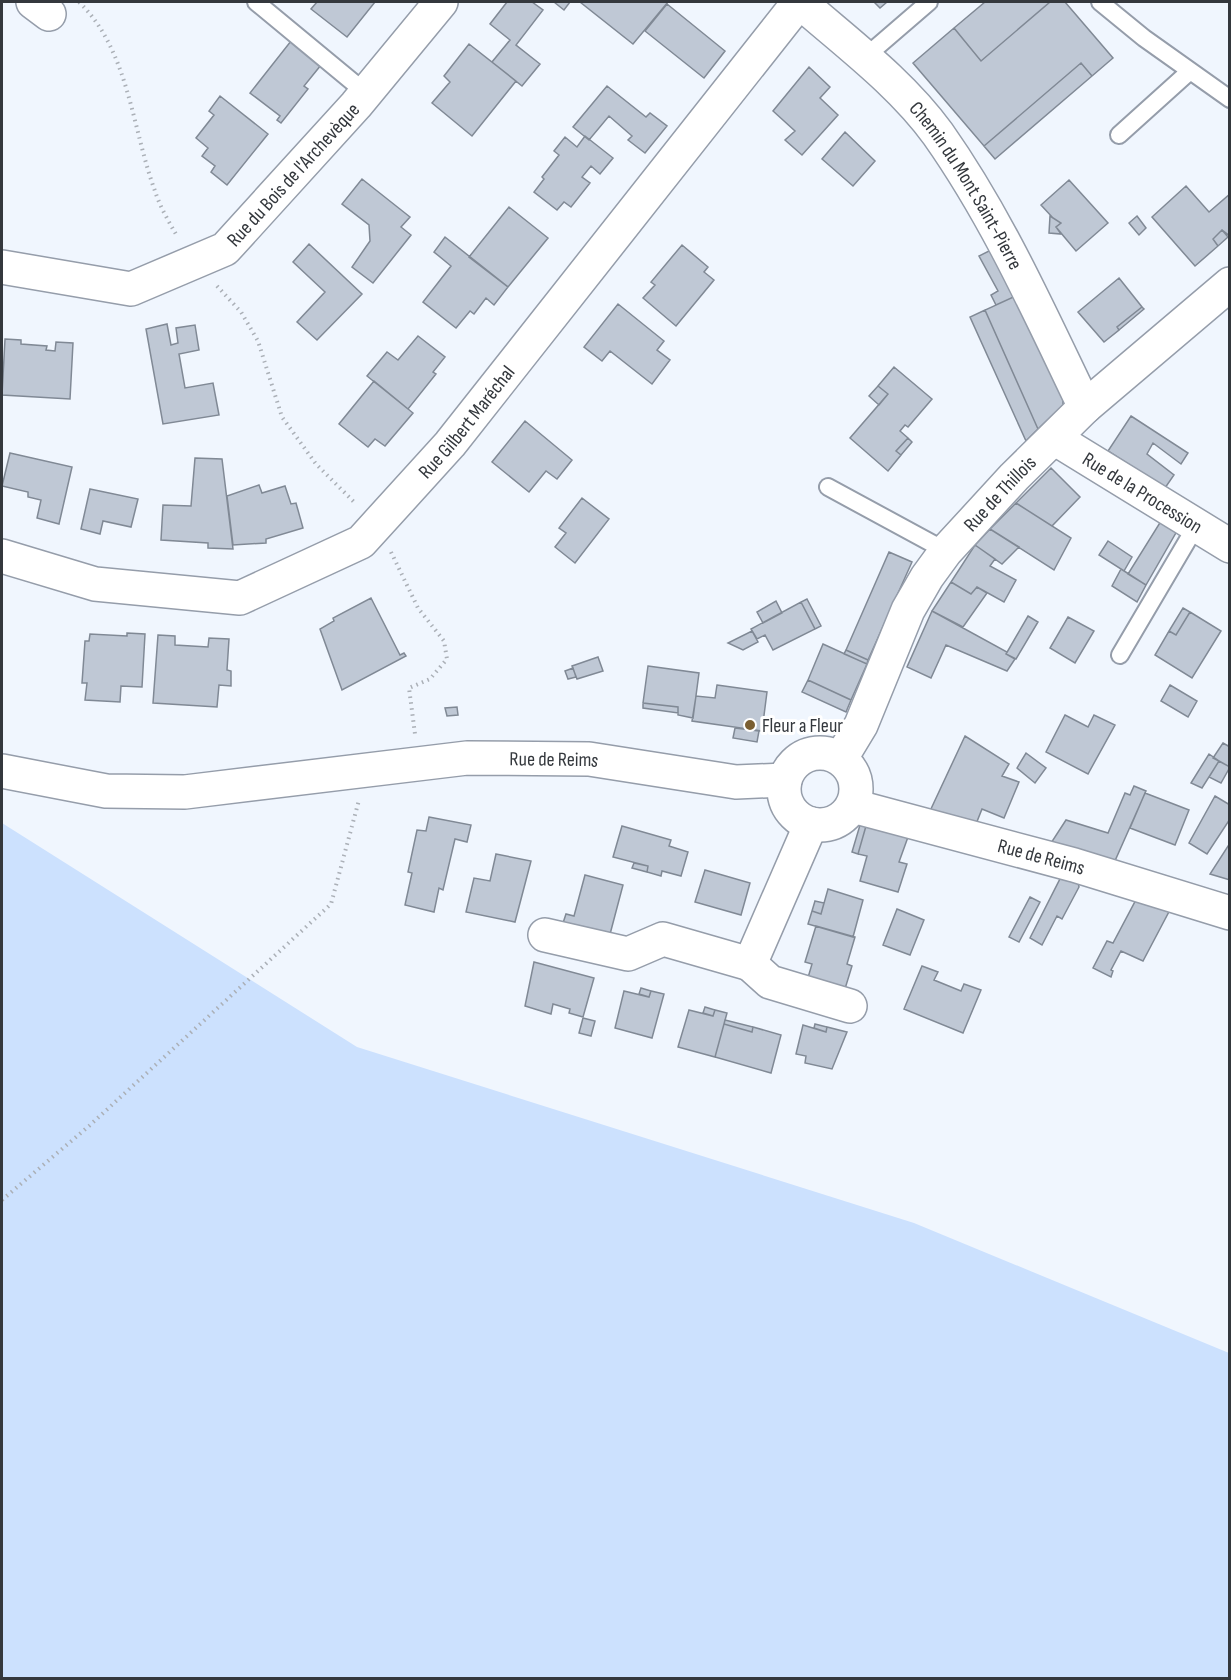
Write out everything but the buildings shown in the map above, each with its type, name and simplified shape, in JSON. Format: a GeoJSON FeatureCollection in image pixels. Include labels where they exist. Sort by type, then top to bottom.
{"type":"FeatureCollection","features":[{"type":"Feature","properties":{"kind":"street","name":"Rue du Bois de l'Archevèque"},"geometry":{"type":"LineString","coordinates":[[2,267],[130,289],[225,249],[366,93],[441,2]]}},
{"type":"Feature","properties":{"kind":"street","name":"Chemin du Mont Saint-Pierre"},"geometry":{"type":"LineString","coordinates":[[800,2],[896,86],[937,133],[1002,236],[1084,407]]}},
{"type":"Feature","properties":{"kind":"street","name":"Rue Gilbert Maréchal"},"geometry":{"type":"LineString","coordinates":[[2,556],[95,584],[240,598],[362,542],[450,444],[800,2]]}},
{"type":"Feature","properties":{"kind":"street","name":"Rue de Thillois"},"geometry":{"type":"LineString","coordinates":[[840,758],[861,725],[908,610],[927,577],[946,551],[1084,407],[1230,284]]}},
{"type":"Feature","properties":{"kind":"street","name":"Rue de la Procession"},"geometry":{"type":"LineString","coordinates":[[1054,438],[1230,546]]}},
{"type":"Feature","properties":{"kind":"street"},"geometry":{"type":"LineString","coordinates":[[830,753],[840,758],[850,768],[856,780],[853,806],[840,820],[831,824],[811,824],[792,812],[784,791],[785,780],[798,760],[808,755],[830,753]]}},
{"type":"Feature","properties":{"kind":"street","name":"Rue de Reims"},"geometry":{"type":"LineString","coordinates":[[2,771],[106,791],[185,792],[467,759],[589,759],[736,782],[785,780]]}},
{"type":"Feature","properties":{"kind":"street","name":"Rue de Reims"},"geometry":{"type":"LineString","coordinates":[[853,806],[1074,865],[1230,913]]}},
{"type":"Feature","properties":{"kind":"street"},"geometry":{"type":"LineString","coordinates":[[750,964],[811,824]]}},
{"type":"Feature","properties":{"kind":"street"},"geometry":{"type":"LineString","coordinates":[[545,935],[628,954],[663,939],[750,964],[770,982],[850,1006]]}},
{"type":"Feature","properties":{"kind":"lane"},"geometry":{"type":"LineString","coordinates":[[256,2],[366,93]]}},
{"type":"Feature","properties":{"kind":"lane"},"geometry":{"type":"LineString","coordinates":[[864,58],[929,2]]}},
{"type":"Feature","properties":{"kind":"lane"},"geometry":{"type":"LineString","coordinates":[[1100,2],[1144,38],[1230,99]]}},
{"type":"Feature","properties":{"kind":"lane"},"geometry":{"type":"LineString","coordinates":[[1119,135],[1190,71]]}},
{"type":"Feature","properties":{"kind":"lane"},"geometry":{"type":"LineString","coordinates":[[828,487],[946,551]]}},
{"type":"Feature","properties":{"kind":"lane"},"geometry":{"type":"LineString","coordinates":[[1120,655],[1197,526]]}},
{"type":"Feature","properties":{"kind":"path"},"geometry":{"type":"LineString","coordinates":[[78,2],[91,13],[113,56],[131,104],[155,191],[192,263],[241,312],[258,341],[282,417],[316,464],[378,526],[418,608],[444,641],[447,659],[430,679],[409,688],[414,726]]}},
{"type":"Feature","properties":{"kind":"path"},"geometry":{"type":"LineString","coordinates":[[2,1200],[89,1126],[331,904],[367,771]]}},
{"type":"Feature","properties":{"kind":"shaded area"},"geometry":{"type":"Polygon","coordinates":[[[2,823],[357,1047],[914,1223],[1229,1353],[1229,1678],[2,1678],[2,823]]]}},
{"type":"Feature","properties":{"kind":"place","name":"Fleur a Fleur"},"geometry":{"type":"Point","coordinates":[750,725]}}]}
